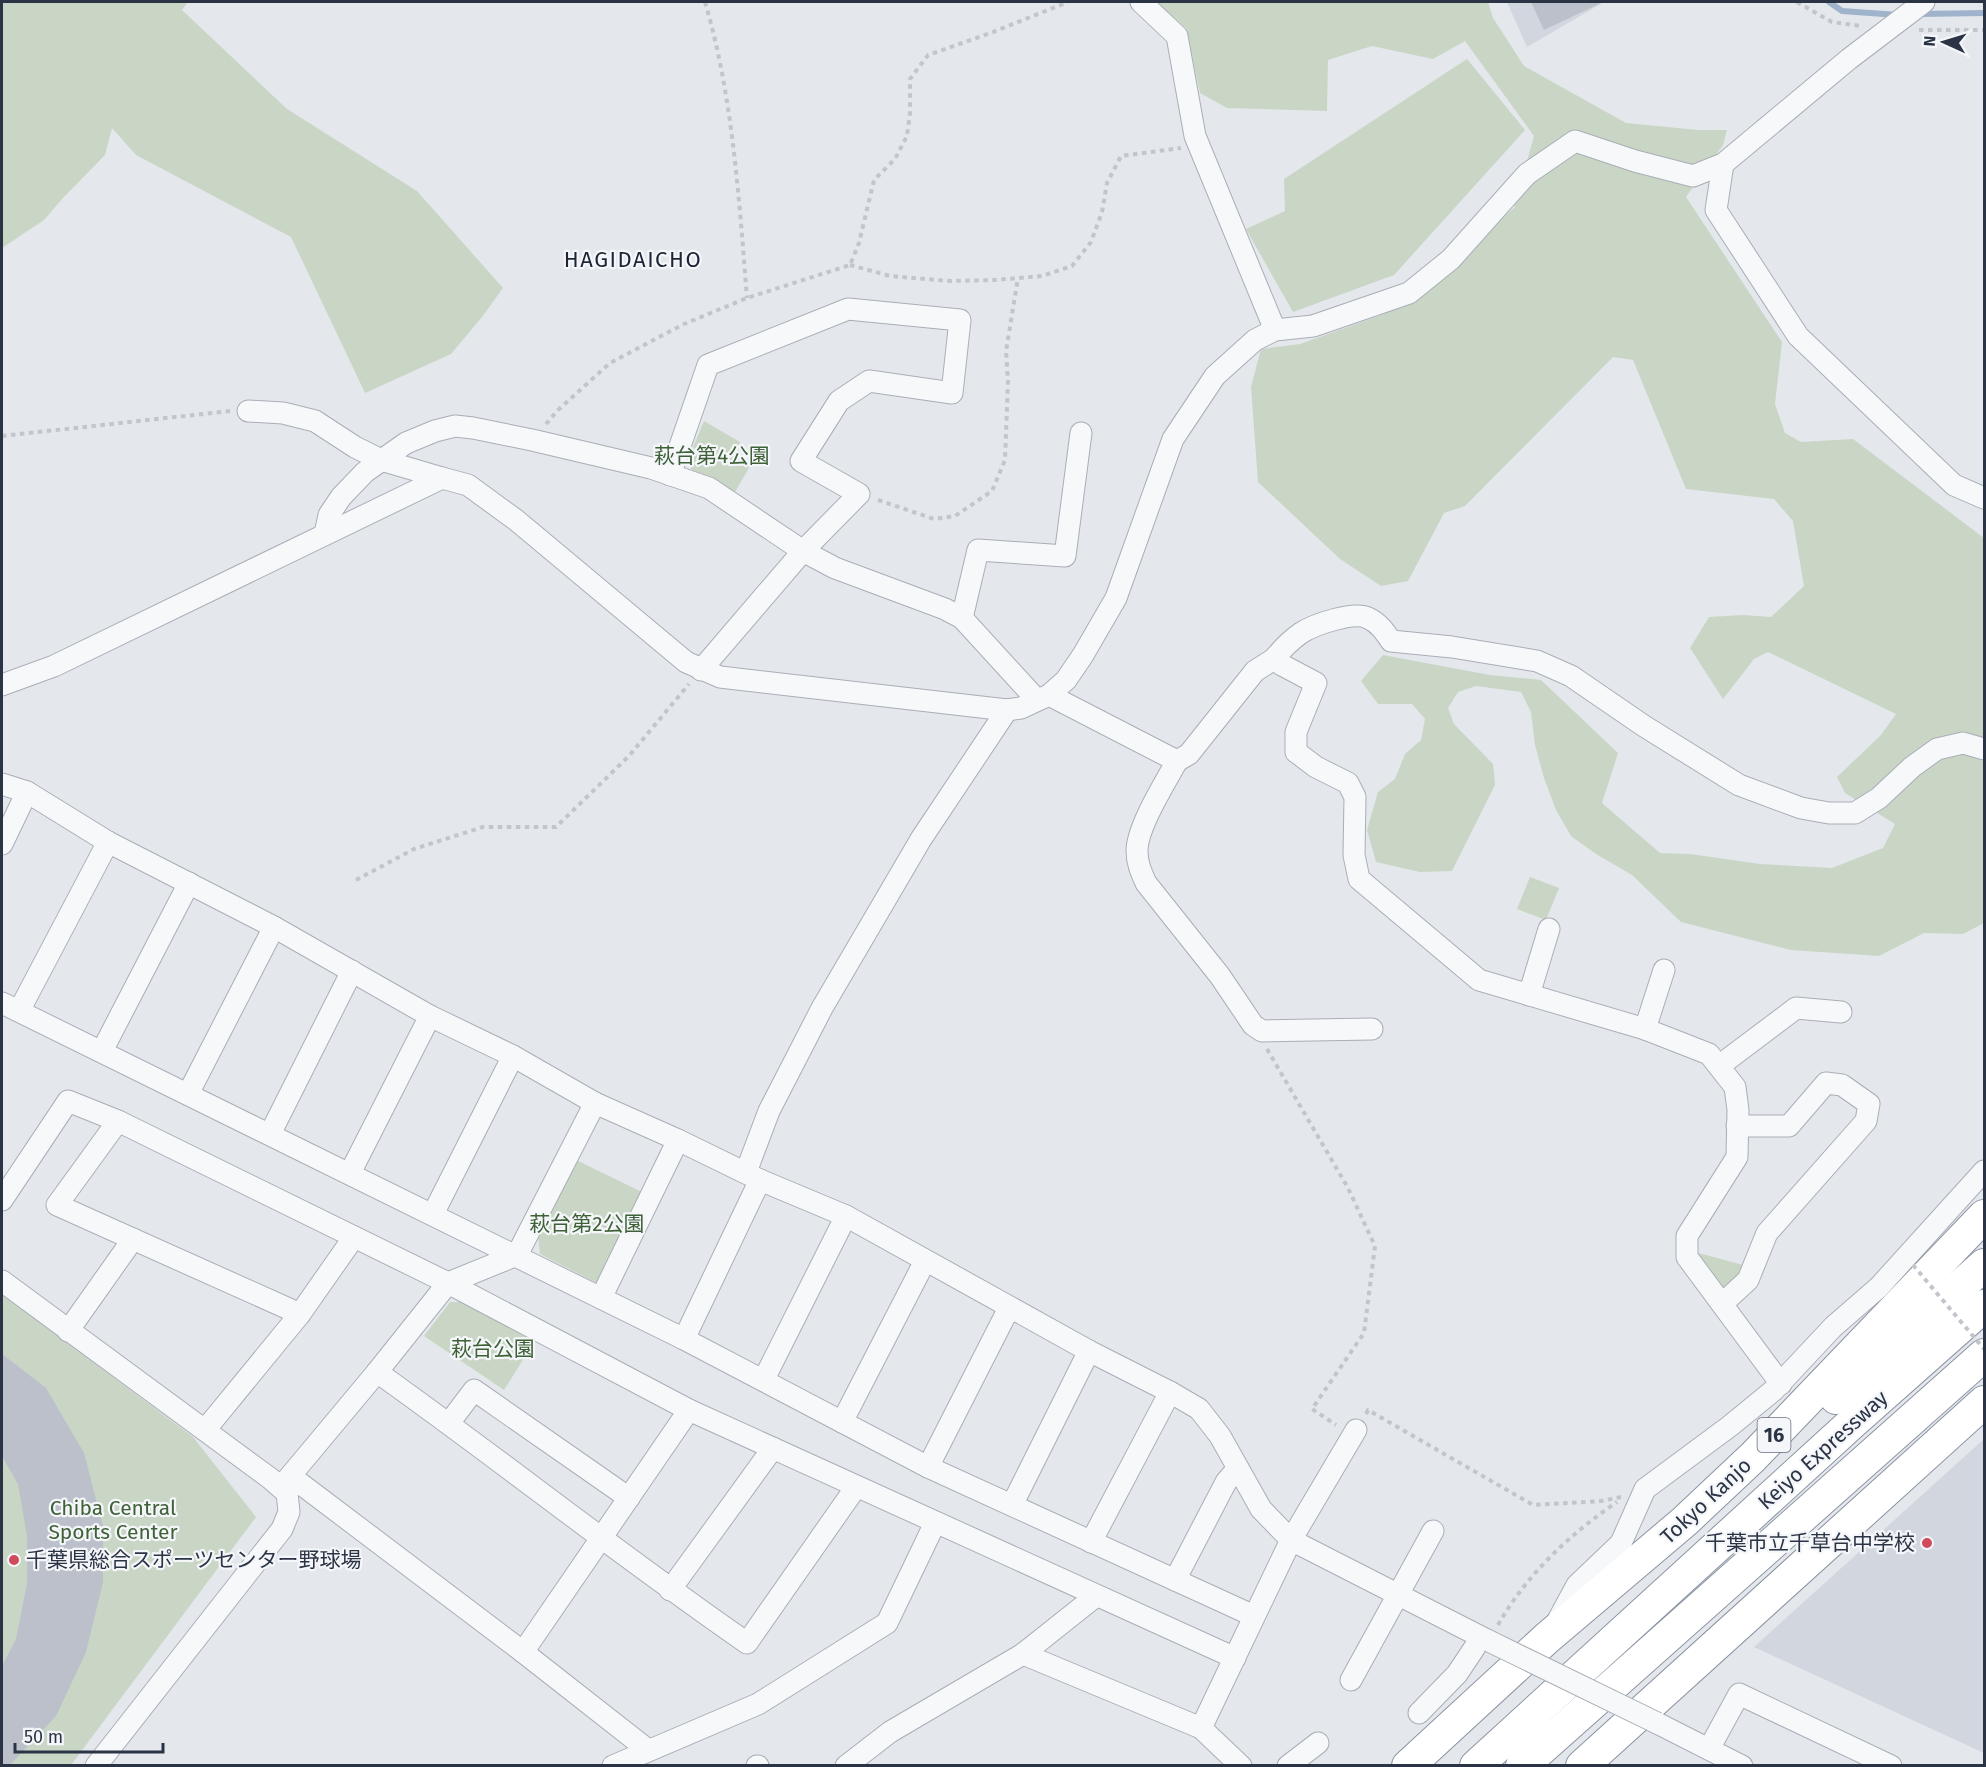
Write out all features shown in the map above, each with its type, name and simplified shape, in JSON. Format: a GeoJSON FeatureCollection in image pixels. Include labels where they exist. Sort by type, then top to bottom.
{"type":"FeatureCollection","features":[{"type":"Feature","properties":{"kind":"highway","name":"Tokyo Kanjo"},"geometry":{"type":"LineString","coordinates":[[1408,1766],[1548,1638],[1686,1521],[1753,1457],[1984,1216]]}},
{"type":"Feature","properties":{"kind":"highway"},"geometry":{"type":"LineString","coordinates":[[1619,1578],[1648,1565],[1984,1265]]}},
{"type":"Feature","properties":{"kind":"highway","name":"Keiyo Expressway"},"geometry":{"type":"LineString","coordinates":[[1476,1766],[1984,1306]]}},
{"type":"Feature","properties":{"kind":"highway","name":"Keiyo Expressway"},"geometry":{"type":"LineString","coordinates":[[1522,1766],[1984,1355]]}},
{"type":"Feature","properties":{"kind":"highway"},"geometry":{"type":"LineString","coordinates":[[1582,1766],[1984,1402]]}},
{"type":"Feature","properties":{"kind":"street"},"geometry":{"type":"LineString","coordinates":[[1141,2],[1177,36],[1199,146],[1275,330]]}},
{"type":"Feature","properties":{"kind":"street"},"geometry":{"type":"LineString","coordinates":[[248,411],[283,413],[315,421],[355,447],[381,460],[468,485],[507,513],[686,662],[701,670],[720,677],[1007,710],[1021,708],[1043,698],[1065,680],[1083,656],[1116,598],[1173,439],[1215,376],[1255,340],[1275,330],[1313,326],[1409,293],[1451,259],[1527,174],[1575,141],[1635,161],[1693,176],[1723,164],[1849,59],[1924,2]]}},
{"type":"Feature","properties":{"kind":"street"},"geometry":{"type":"LineString","coordinates":[[1723,164],[1716,210],[1798,336],[1954,484],[1984,498]]}},
{"type":"Feature","properties":{"kind":"street"},"geometry":{"type":"LineString","coordinates":[[670,475],[708,364],[848,309],[960,320],[952,393],[869,381],[838,401],[801,461],[859,494],[803,551],[701,670]]}},
{"type":"Feature","properties":{"kind":"street"},"geometry":{"type":"LineString","coordinates":[[325,534],[329,515],[341,496],[365,472],[406,443],[435,431],[455,426],[532,440],[651,468],[709,488],[803,551],[835,568],[945,609],[962,618],[1043,698],[1176,761]]}},
{"type":"Feature","properties":{"kind":"street"},"geometry":{"type":"LineString","coordinates":[[962,618],[978,550],[1065,556],[1082,433]]}},
{"type":"Feature","properties":{"kind":"street"},"geometry":{"type":"LineString","coordinates":[[2,685],[54,666],[442,478]]}},
{"type":"Feature","properties":{"kind":"street"},"geometry":{"type":"LineString","coordinates":[[1372,1029],[1262,1030],[1253,1025],[1220,976],[1146,883],[1139,868],[1137,849],[1140,835],[1176,761],[1188,754],[1255,671],[1274,659],[1284,646],[1303,631],[1353,615],[1368,618],[1383,628],[1391,641],[1452,647],[1537,661],[1571,676],[1644,726],[1739,785],[1801,808],[1829,813],[1855,813],[1879,798],[1912,767],[1937,749],[1963,743],[1984,749]]}},
{"type":"Feature","properties":{"kind":"street"},"geometry":{"type":"LineString","coordinates":[[1274,659],[1316,683],[1296,732],[1296,752],[1316,767],[1348,783],[1355,797],[1354,855],[1359,879],[1479,980],[1645,1029],[1709,1054],[1735,1087],[1737,1157],[1687,1236],[1687,1257],[1781,1384]]}},
{"type":"Feature","properties":{"kind":"street"},"geometry":{"type":"LineString","coordinates":[[684,1338],[753,1176],[769,1112],[822,1008],[921,839],[1007,710]]}},
{"type":"Feature","properties":{"kind":"street"},"geometry":{"type":"LineString","coordinates":[[2,784],[27,792],[108,842],[274,927],[430,1016],[513,1056],[595,1103],[846,1216],[1089,1352],[1170,1392],[1199,1410],[1220,1436],[1261,1509],[1291,1540],[1485,1640],[1742,1766]]}},
{"type":"Feature","properties":{"kind":"street"},"geometry":{"type":"LineString","coordinates":[[2,844],[27,792]]}},
{"type":"Feature","properties":{"kind":"street"},"geometry":{"type":"LineString","coordinates":[[108,842],[10,1007],[684,1338],[928,1467],[1254,1616]]}},
{"type":"Feature","properties":{"kind":"street"},"geometry":{"type":"LineString","coordinates":[[102,1051],[189,883]]}},
{"type":"Feature","properties":{"kind":"street"},"geometry":{"type":"LineString","coordinates":[[188,1094],[274,927]]}},
{"type":"Feature","properties":{"kind":"street"},"geometry":{"type":"LineString","coordinates":[[1529,995],[1549,929]]}},
{"type":"Feature","properties":{"kind":"street"},"geometry":{"type":"LineString","coordinates":[[1645,1029],[1664,970]]}},
{"type":"Feature","properties":{"kind":"street"},"geometry":{"type":"LineString","coordinates":[[270,1134],[352,971]]}},
{"type":"Feature","properties":{"kind":"street"},"geometry":{"type":"LineString","coordinates":[[1719,1066],[1796,1008],[1841,1012]]}},
{"type":"Feature","properties":{"kind":"street"},"geometry":{"type":"LineString","coordinates":[[350,1173],[430,1016]]}},
{"type":"Feature","properties":{"kind":"street"},"geometry":{"type":"LineString","coordinates":[[433,1214],[513,1056]]}},
{"type":"Feature","properties":{"kind":"street"},"geometry":{"type":"LineString","coordinates":[[1722,1304],[1748,1280],[1767,1233],[1866,1121],[1869,1104],[1842,1084],[1826,1083],[1789,1126],[1737,1126]]}},
{"type":"Feature","properties":{"kind":"street"},"geometry":{"type":"LineString","coordinates":[[2,1200],[68,1101],[118,1121],[448,1283],[689,1410],[1235,1658]]}},
{"type":"Feature","properties":{"kind":"street"},"geometry":{"type":"LineString","coordinates":[[281,1487],[448,1283],[517,1255],[595,1103]]}},
{"type":"Feature","properties":{"kind":"street"},"geometry":{"type":"LineString","coordinates":[[118,1121],[57,1204],[300,1314]]}},
{"type":"Feature","properties":{"kind":"street"},"geometry":{"type":"LineString","coordinates":[[600,1298],[678,1140]]}},
{"type":"Feature","properties":{"kind":"street"},"geometry":{"type":"LineString","coordinates":[[1548,1638],[1577,1585],[1621,1543],[1645,1489],[1730,1426],[1781,1384],[1833,1327],[1879,1287],[1984,1171]]}},
{"type":"Feature","properties":{"kind":"street"},"geometry":{"type":"LineString","coordinates":[[764,1379],[846,1216]]}},
{"type":"Feature","properties":{"kind":"street"},"geometry":{"type":"LineString","coordinates":[[205,1430],[300,1314],[354,1237]]}},
{"type":"Feature","properties":{"kind":"street"},"geometry":{"type":"LineString","coordinates":[[68,1331],[133,1239]]}},
{"type":"Feature","properties":{"kind":"street"},"geometry":{"type":"LineString","coordinates":[[842,1422],[925,1261]]}},
{"type":"Feature","properties":{"kind":"street"},"geometry":{"type":"LineString","coordinates":[[2,1281],[287,1493],[289,1512],[282,1529],[96,1766]]}},
{"type":"Feature","properties":{"kind":"street"},"geometry":{"type":"LineString","coordinates":[[928,1467],[1009,1308]]}},
{"type":"Feature","properties":{"kind":"street"},"geometry":{"type":"LineString","coordinates":[[1012,1505],[1089,1352]]}},
{"type":"Feature","properties":{"kind":"street"},"geometry":{"type":"LineString","coordinates":[[377,1372],[670,1590],[747,1643],[856,1487]]}},
{"type":"Feature","properties":{"kind":"street"},"geometry":{"type":"LineString","coordinates":[[449,1424],[474,1390],[629,1498]]}},
{"type":"Feature","properties":{"kind":"street"},"geometry":{"type":"LineString","coordinates":[[1091,1542],[1170,1392]]}},
{"type":"Feature","properties":{"kind":"street"},"geometry":{"type":"LineString","coordinates":[[523,1652],[689,1410]]}},
{"type":"Feature","properties":{"kind":"street"},"geometry":{"type":"LineString","coordinates":[[1202,1728],[1291,1540],[1354,1433]]}},
{"type":"Feature","properties":{"kind":"street"},"geometry":{"type":"LineString","coordinates":[[670,1590],[773,1448]]}},
{"type":"Feature","properties":{"kind":"street"},"geometry":{"type":"LineString","coordinates":[[1175,1580],[1226,1482],[1238,1468]]}},
{"type":"Feature","properties":{"kind":"street"},"geometry":{"type":"LineString","coordinates":[[281,1487],[301,1484],[648,1750]]}},
{"type":"Feature","properties":{"kind":"street"},"geometry":{"type":"LineString","coordinates":[[613,1766],[758,1704],[886,1623],[935,1523]]}},
{"type":"Feature","properties":{"kind":"street"},"geometry":{"type":"LineString","coordinates":[[1351,1680],[1433,1531]]}},
{"type":"Feature","properties":{"kind":"street"},"geometry":{"type":"LineString","coordinates":[[846,1766],[890,1732],[1023,1654],[1096,1596]]}},
{"type":"Feature","properties":{"kind":"street"},"geometry":{"type":"LineString","coordinates":[[1419,1713],[1457,1674],[1485,1640]]}},
{"type":"Feature","properties":{"kind":"street"},"geometry":{"type":"LineString","coordinates":[[1023,1654],[1202,1728],[1240,1766]]}},
{"type":"Feature","properties":{"kind":"street"},"geometry":{"type":"LineString","coordinates":[[1709,1749],[1739,1694],[1891,1766]]}},
{"type":"Feature","properties":{"kind":"street"},"geometry":{"type":"LineString","coordinates":[[1288,1766],[1318,1743]]}},
{"type":"Feature","properties":{"kind":"path"},"geometry":{"type":"LineString","coordinates":[[705,2],[715,36],[725,91],[738,189],[747,298]]}},
{"type":"Feature","properties":{"kind":"path"},"geometry":{"type":"LineString","coordinates":[[850,265],[859,243],[874,180],[895,159],[907,136],[910,79],[928,55],[1068,2]]}},
{"type":"Feature","properties":{"kind":"path"},"geometry":{"type":"LineString","coordinates":[[532,440],[558,410],[610,363],[684,324],[747,298],[850,265],[890,276],[950,281],[1042,276],[1072,266],[1091,242],[1102,212],[1107,183],[1121,156],[1199,146]]}},
{"type":"Feature","properties":{"kind":"path"},"geometry":{"type":"LineString","coordinates":[[859,494],[934,519],[955,516],[992,491],[1005,460],[1008,381],[1006,351],[1018,278]]}},
{"type":"Feature","properties":{"kind":"path"},"geometry":{"type":"LineString","coordinates":[[2,436],[214,412],[248,411]]}},
{"type":"Feature","properties":{"kind":"path"},"geometry":{"type":"LineString","coordinates":[[356,880],[414,849],[483,826],[556,827],[629,756],[701,670]]}},
{"type":"Feature","properties":{"kind":"path"},"geometry":{"type":"LineString","coordinates":[[1253,1025],[1348,1188],[1375,1246],[1364,1333],[1312,1409],[1354,1433],[1368,1410],[1533,1505],[1601,1501],[1627,1495],[1574,1536],[1525,1584],[1485,1640]]}},
{"type":"Feature","properties":{"kind":"path"},"geometry":{"type":"LineString","coordinates":[[1913,1265],[1984,1349]]}},
{"type":"Feature","properties":{"kind":"shaded area"},"geometry":{"type":"Polygon","coordinates":[[[1507,2],[1604,2],[1527,47],[1507,2]]]}},
{"type":"Feature","properties":{"kind":"shaded area","name":"千葉市立千草台中学校"},"geometry":{"type":"Polygon","coordinates":[[[1984,1439],[1984,1753],[1754,1647],[1984,1439]]]}},
{"type":"Feature","properties":{"kind":"green space"},"geometry":{"type":"Polygon","coordinates":[[[2,2],[188,2],[182,10],[287,109],[417,191],[503,288],[451,354],[365,393],[291,237],[136,155],[112,128],[105,155],[44,220],[2,248],[2,2]]]}},
{"type":"Feature","properties":{"kind":"green space"},"geometry":{"type":"Polygon","coordinates":[[[1156,2],[1488,2],[1493,18],[1524,66],[1626,123],[1698,130],[1727,130],[1723,145],[1686,197],[1782,342],[1775,404],[1785,433],[1801,442],[1853,439],[1984,538],[1984,923],[1963,934],[1924,933],[1879,956],[1791,950],[1681,922],[1632,875],[1571,836],[1556,810],[1544,778],[1535,745],[1531,712],[1521,692],[1476,686],[1458,692],[1448,708],[1454,724],[1493,764],[1495,785],[1452,871],[1420,872],[1376,862],[1367,830],[1378,792],[1395,779],[1405,754],[1421,740],[1425,719],[1412,704],[1378,704],[1361,681],[1383,655],[1490,675],[1541,680],[1618,753],[1602,803],[1660,853],[1690,854],[1760,864],[1832,868],[1883,848],[1895,824],[1845,793],[1837,777],[1881,735],[1896,714],[1768,652],[1754,659],[1723,699],[1690,648],[1709,617],[1743,615],[1771,617],[1804,586],[1793,521],[1774,499],[1686,489],[1633,360],[1613,357],[1465,506],[1444,513],[1408,581],[1381,586],[1340,559],[1258,482],[1251,387],[1261,349],[1300,344],[1384,314],[1514,208],[1534,136],[1465,41],[1433,59],[1372,46],[1328,60],[1327,111],[1227,108],[1200,93],[1186,28],[1156,2]]]}},
{"type":"Feature","properties":{"kind":"green space"},"geometry":{"type":"Polygon","coordinates":[[[1467,59],[1525,130],[1394,275],[1293,312],[1246,229],[1285,211],[1284,179],[1467,59]]]}},
{"type":"Feature","properties":{"kind":"green space","name":"萩台第4公園"},"geometry":{"type":"Polygon","coordinates":[[[704,421],[740,442],[734,456],[750,466],[735,492],[692,470],[687,462],[704,421]]]}},
{"type":"Feature","properties":{"kind":"green space"},"geometry":{"type":"Polygon","coordinates":[[[1530,877],[1559,888],[1546,920],[1517,909],[1530,877]]]}},
{"type":"Feature","properties":{"kind":"green space","name":"萩台第2公園"},"geometry":{"type":"Polygon","coordinates":[[[572,1158],[646,1194],[601,1285],[540,1254],[538,1237],[572,1158]]]}},
{"type":"Feature","properties":{"kind":"green space"},"geometry":{"type":"Polygon","coordinates":[[[1691,1251],[1743,1265],[1734,1283],[1722,1295],[1691,1251]]]}},
{"type":"Feature","properties":{"kind":"green space","name":"Chiba Central Sports Center"},"geometry":{"type":"Polygon","coordinates":[[[2,1294],[193,1437],[256,1517],[71,1765],[2,1765],[2,1294]]]}},
{"type":"Feature","properties":{"kind":"green space","name":"萩台公園"},"geometry":{"type":"Polygon","coordinates":[[[450,1302],[462,1302],[536,1339],[504,1390],[424,1336],[450,1302]]]}},
{"type":"Feature","properties":{"kind":"building"},"geometry":{"type":"Polygon","coordinates":[[[1531,2],[1603,2],[1544,30],[1531,2]]]}},
{"type":"Feature","properties":{"kind":"building"},"geometry":{"type":"Polygon","coordinates":[[[2,1354],[46,1388],[84,1453],[103,1526],[103,1582],[86,1652],[56,1716],[9,1766],[2,1766],[2,1666],[16,1639],[27,1584],[27,1536],[18,1484],[2,1456],[2,1354]]]}},
{"type":"Feature","properties":{"kind":"waterway"},"geometry":{"type":"LineString","coordinates":[[1829,2],[1842,11],[1898,15]]}},
{"type":"Feature","properties":{"kind":"waterway"},"geometry":{"type":"LineString","coordinates":[[1920,14],[1984,13]]}},
{"type":"Feature","properties":{"kind":"place","name":"千葉市立千草台中学校"},"geometry":{"type":"Point","coordinates":[1927,1543]}},
{"type":"Feature","properties":{"kind":"place","name":"千葉県総合スポーツセンター野球場"},"geometry":{"type":"Point","coordinates":[14,1560]}},
{"type":"Feature","properties":{"kind":"district","name":"HAGIDAICHO"},"geometry":{"type":"Point","coordinates":[633,259]}}]}
